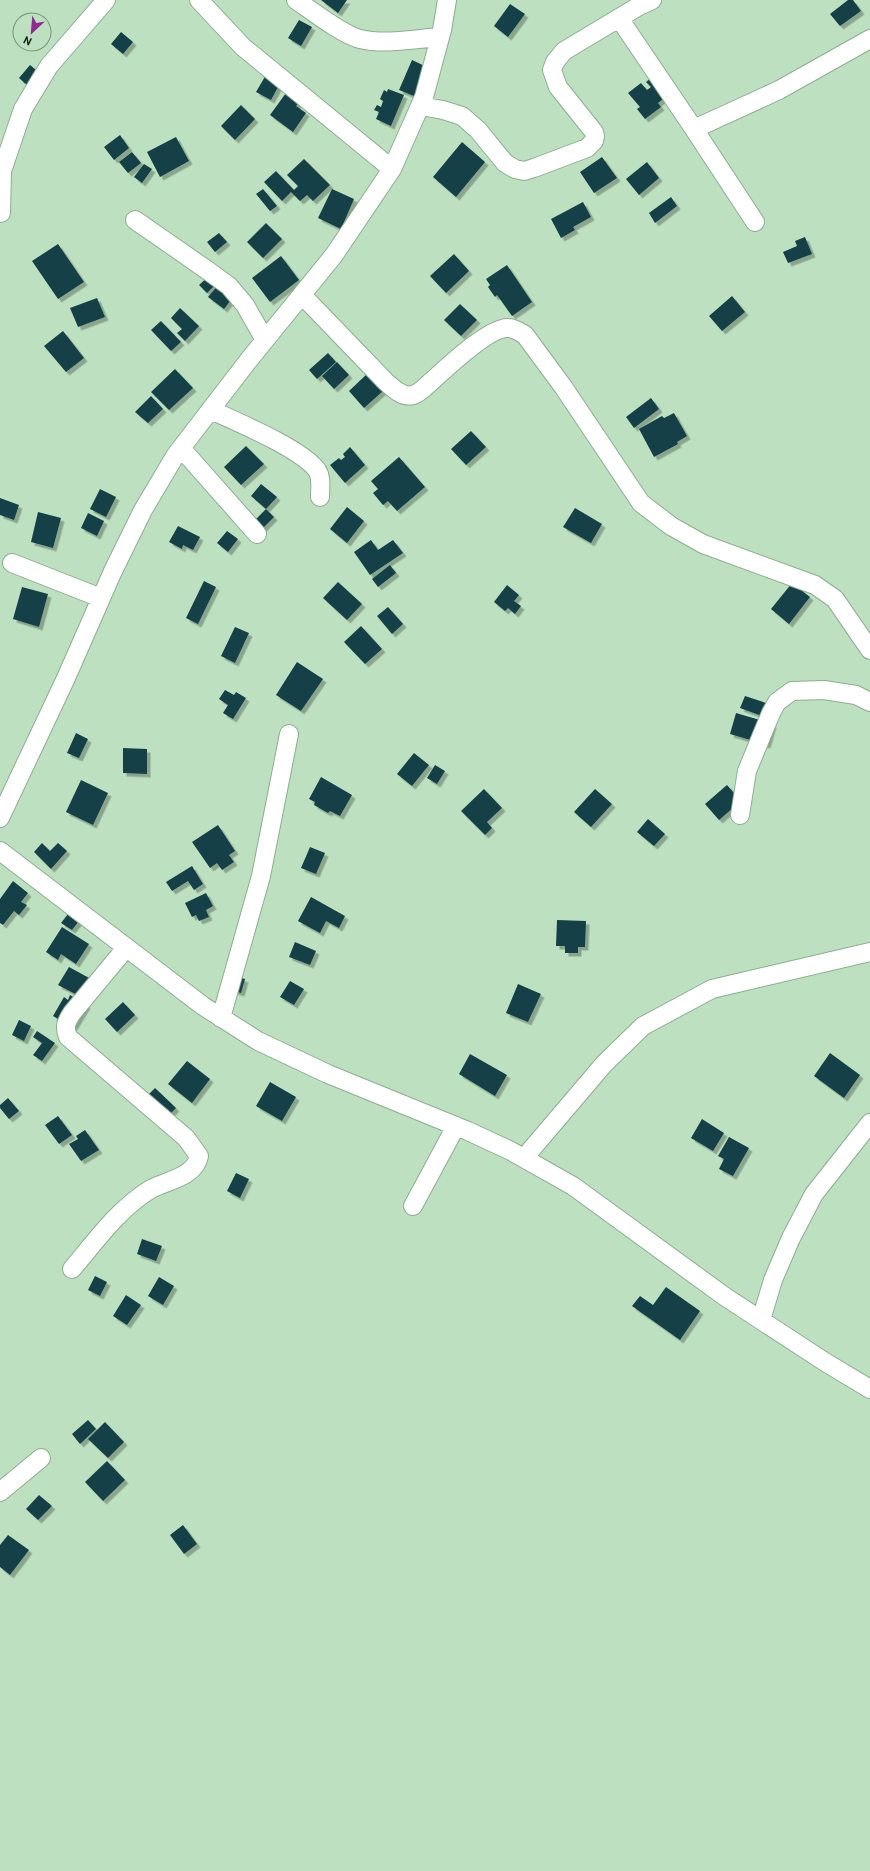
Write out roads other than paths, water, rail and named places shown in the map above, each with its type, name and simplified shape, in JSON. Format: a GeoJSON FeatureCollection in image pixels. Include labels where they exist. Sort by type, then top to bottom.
{"type":"FeatureCollection","features":[{"type":"Feature","properties":{"kind":"street"},"geometry":{"type":"LineString","coordinates":[[1,213],[2,171],[23,109],[50,66],[106,0]]}},
{"type":"Feature","properties":{"kind":"street"},"geometry":{"type":"LineString","coordinates":[[199,0],[243,47],[392,169]]}},
{"type":"Feature","properties":{"kind":"street"},"geometry":{"type":"LineString","coordinates":[[296,0],[329,23],[358,39],[379,42],[440,38]]}},
{"type":"Feature","properties":{"kind":"street"},"geometry":{"type":"LineString","coordinates":[[0,818],[143,510],[181,448],[265,340],[334,255],[392,169],[421,106],[440,38],[446,0]]}},
{"type":"Feature","properties":{"kind":"street"},"geometry":{"type":"LineString","coordinates":[[421,106],[443,110],[462,116],[478,130],[505,164],[515,169],[524,171],[587,148],[594,141],[594,132],[558,87],[552,70],[555,62],[564,51],[652,0]]}},
{"type":"Feature","properties":{"kind":"street"},"geometry":{"type":"LineString","coordinates":[[619,18],[755,222]]}},
{"type":"Feature","properties":{"kind":"street"},"geometry":{"type":"LineString","coordinates":[[694,130],[779,90],[870,39]]}},
{"type":"Feature","properties":{"kind":"street"},"geometry":{"type":"LineString","coordinates":[[135,220],[229,286],[245,304],[265,340]]}},
{"type":"Feature","properties":{"kind":"street"},"geometry":{"type":"LineString","coordinates":[[302,295],[386,382],[396,391],[406,395],[413,395],[424,388],[470,348],[497,331],[506,328],[517,330],[524,335],[564,388],[641,503],[671,526],[703,544],[815,585],[835,599],[870,650]]}},
{"type":"Feature","properties":{"kind":"street"},"geometry":{"type":"LineString","coordinates":[[211,410],[281,444],[306,460],[317,470],[321,481],[320,496]]}},
{"type":"Feature","properties":{"kind":"street"},"geometry":{"type":"LineString","coordinates":[[181,448],[257,534]]}},
{"type":"Feature","properties":{"kind":"street"},"geometry":{"type":"LineString","coordinates":[[12,563],[101,598]]}},
{"type":"Feature","properties":{"kind":"street"},"geometry":{"type":"LineString","coordinates":[[740,815],[747,771],[777,702],[792,691],[824,690],[856,695],[870,702]]}},
{"type":"Feature","properties":{"kind":"street"},"geometry":{"type":"LineString","coordinates":[[221,1018],[261,876],[289,734]]}},
{"type":"Feature","properties":{"kind":"street"},"geometry":{"type":"LineString","coordinates":[[0,851],[126,948],[221,1018],[258,1040],[328,1074],[456,1126],[524,1158],[573,1186],[724,1296],[870,1389]]}},
{"type":"Feature","properties":{"kind":"street"},"geometry":{"type":"LineString","coordinates":[[72,1270],[118,1215],[151,1190],[191,1171],[198,1164],[199,1156],[186,1138],[68,1037],[65,1029],[67,1020],[72,1013],[126,948]]}},
{"type":"Feature","properties":{"kind":"street"},"geometry":{"type":"LineString","coordinates":[[524,1158],[604,1064],[643,1026],[712,989],[870,952]]}},
{"type":"Feature","properties":{"kind":"street"},"geometry":{"type":"LineString","coordinates":[[761,1320],[773,1280],[791,1238],[814,1194],[870,1123]]}},
{"type":"Feature","properties":{"kind":"street"},"geometry":{"type":"LineString","coordinates":[[413,1206],[456,1126]]}},
{"type":"Feature","properties":{"kind":"street"},"geometry":{"type":"LineString","coordinates":[[0,1492],[41,1458]]}}]}
